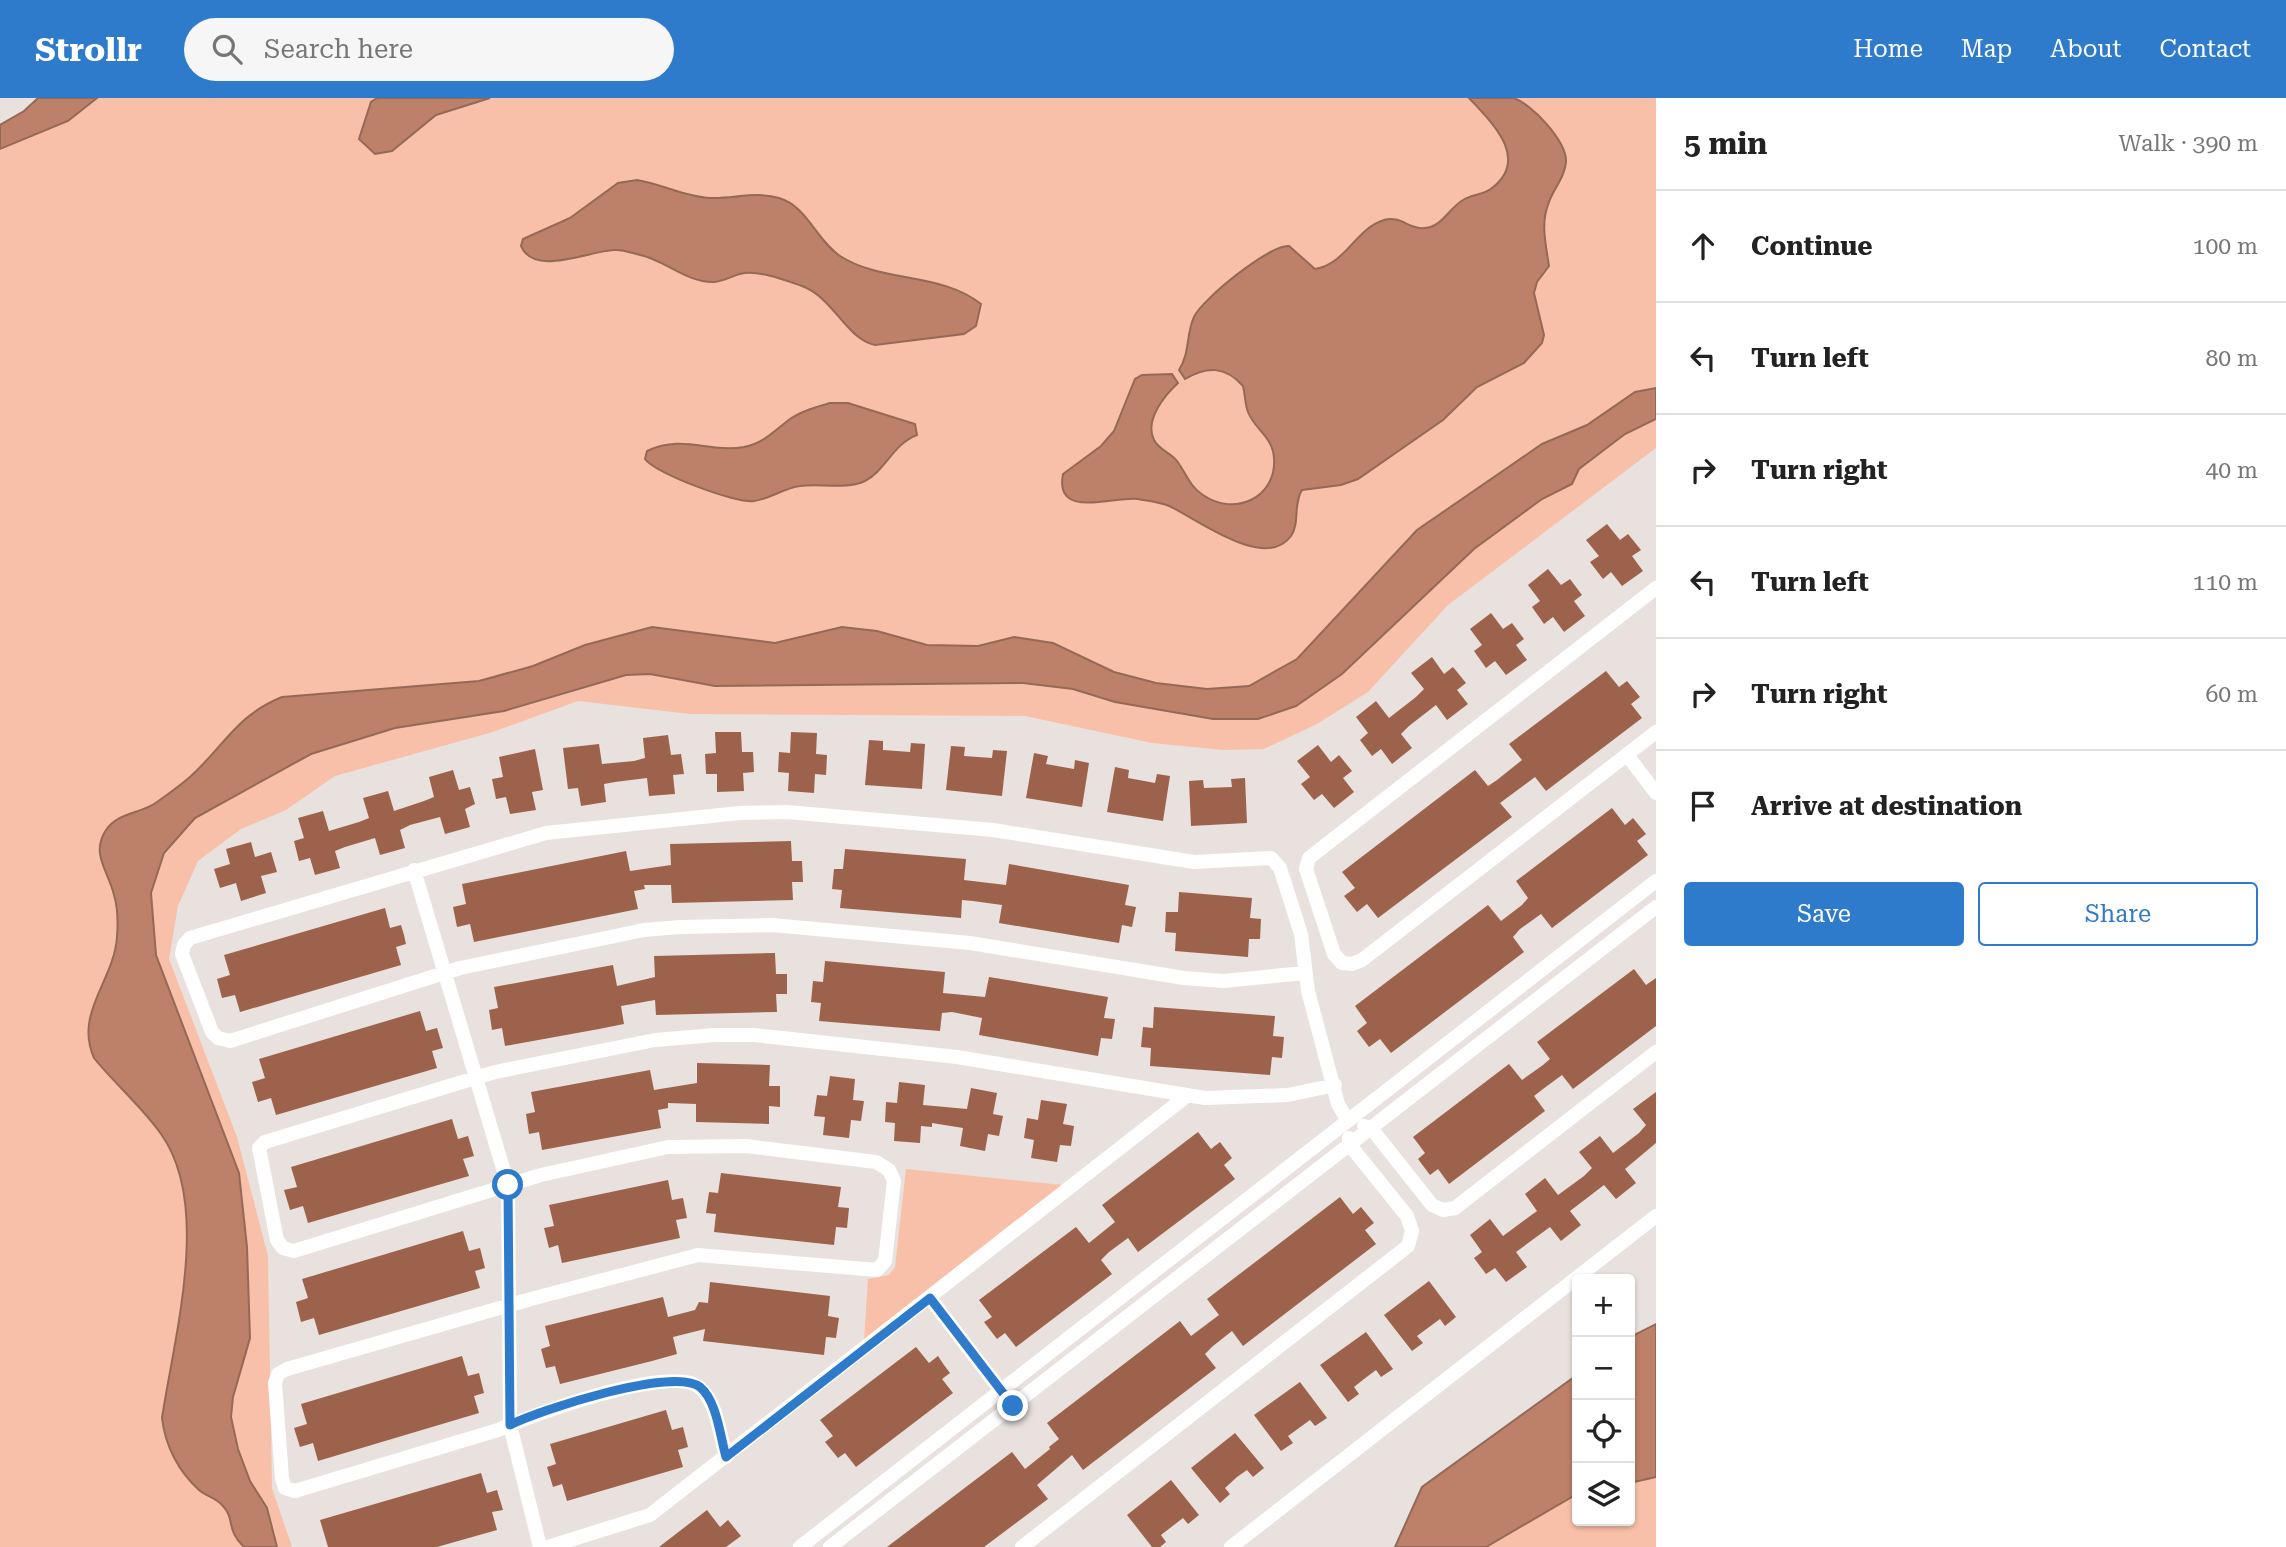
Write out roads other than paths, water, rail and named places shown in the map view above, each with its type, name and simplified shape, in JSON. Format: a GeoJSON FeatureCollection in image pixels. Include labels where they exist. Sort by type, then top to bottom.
{"type":"FeatureCollection","features":[{"type":"Feature","properties":{"kind":"street"},"geometry":{"type":"LineString","coordinates":[[1656,588],[1309,858],[1306,869],[1334,954],[1342,963],[1352,964],[1362,960],[1656,733]]}},
{"type":"Feature","properties":{"kind":"street"},"geometry":{"type":"LineString","coordinates":[[1627,755],[1656,793]]}},
{"type":"Feature","properties":{"kind":"street"},"geometry":{"type":"LineString","coordinates":[[1022,1547],[1408,1246],[1412,1231],[1407,1216],[1349,1144],[1348,1121],[1338,1104],[1304,973],[1301,934],[1280,868],[1270,858],[1194,862],[993,831],[787,812],[740,813],[547,833],[190,938],[184,945],[182,954],[212,1032],[218,1038],[230,1041],[445,973],[644,930],[772,925],[970,943],[1184,978],[1223,981],[1304,973]]}},
{"type":"Feature","properties":{"kind":"street"},"geometry":{"type":"LineString","coordinates":[[414,870],[508,1185],[510,1425],[540,1547]]}},
{"type":"Feature","properties":{"kind":"street"},"geometry":{"type":"LineString","coordinates":[[800,1547],[1656,881]]}},
{"type":"Feature","properties":{"kind":"street"},"geometry":{"type":"LineString","coordinates":[[830,1547],[1656,907]]}},
{"type":"Feature","properties":{"kind":"street"},"geometry":{"type":"LineString","coordinates":[[726,1457],[711,1404],[703,1390],[694,1382],[681,1379],[645,1383],[295,1491],[285,1488],[282,1478],[275,1383],[278,1374],[287,1369],[510,1304],[698,1255],[877,1270],[885,1261],[894,1181],[889,1170],[876,1162],[746,1146],[668,1147],[590,1162],[293,1251],[283,1248],[277,1240],[259,1158],[260,1149],[265,1142],[476,1078],[655,1040],[754,1035],[957,1057],[1188,1095],[1242,1099],[1288,1095],[1335,1085]]}},
{"type":"Feature","properties":{"kind":"street"},"geometry":{"type":"LineString","coordinates":[[1348,1121],[1371,1128],[1432,1205],[1443,1210],[1455,1208],[1656,1052]]}},
{"type":"Feature","properties":{"kind":"street"},"geometry":{"type":"LineString","coordinates":[[548,1547],[650,1516],[1188,1095]]}},
{"type":"Feature","properties":{"kind":"street"},"geometry":{"type":"LineString","coordinates":[[1231,1547],[1656,1216]]}},
{"type":"Feature","properties":{"kind":"street"},"geometry":{"type":"LineString","coordinates":[[930,1298],[1013,1406]]}}]}
